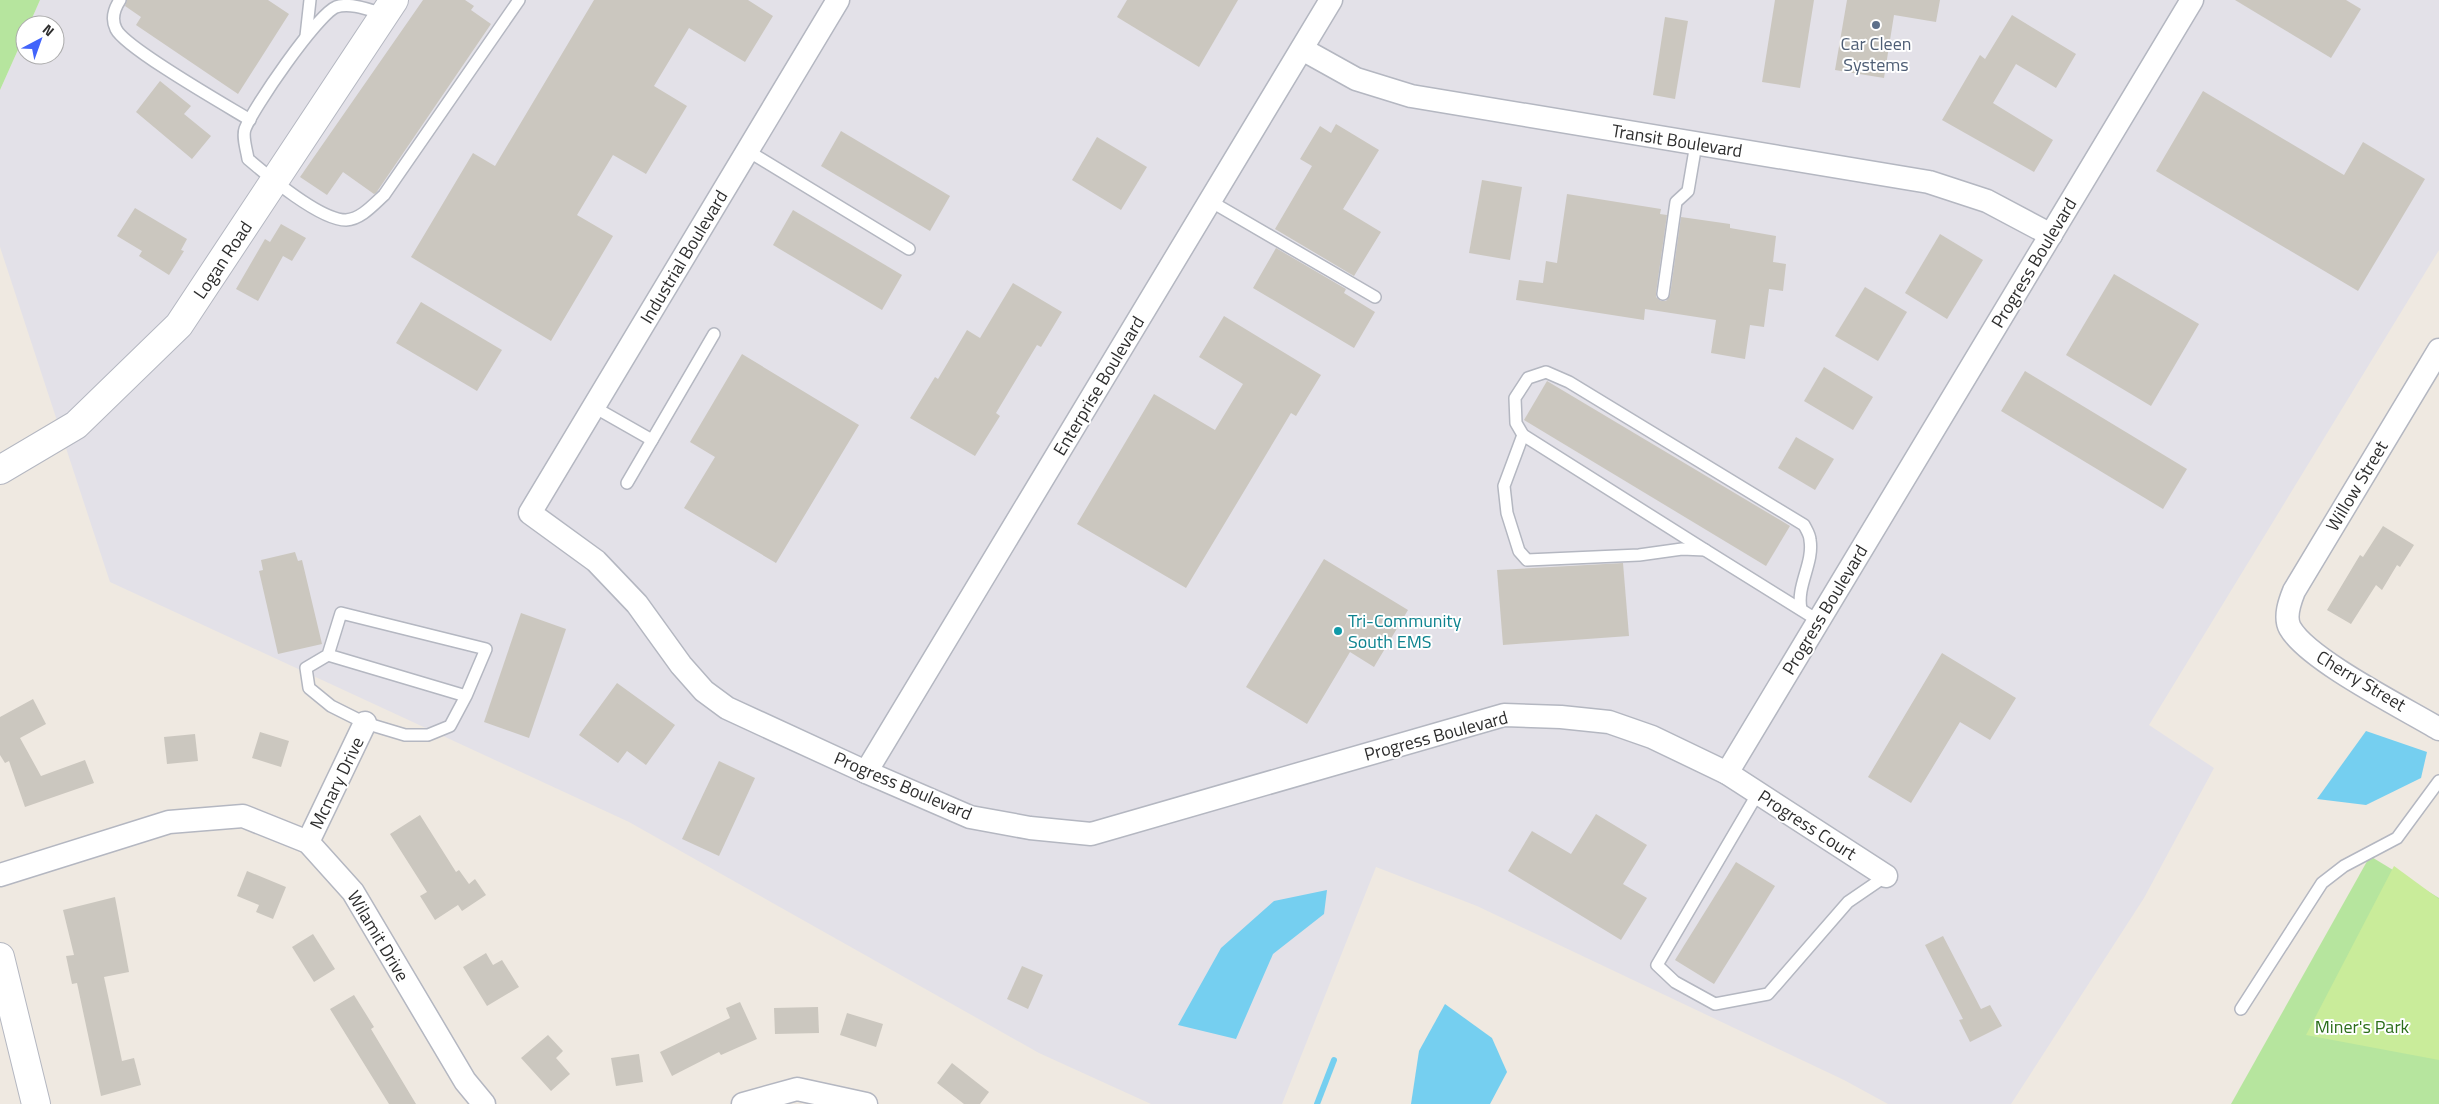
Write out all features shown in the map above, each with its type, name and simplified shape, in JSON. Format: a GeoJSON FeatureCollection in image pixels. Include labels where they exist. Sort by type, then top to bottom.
{"type":"FeatureCollection","features":[{"type":"Feature","properties":{"kind":"street","name":"Industrial Boulevard"},"geometry":{"type":"LineString","coordinates":[[530,514],[838,0]]}},
{"type":"Feature","properties":{"kind":"street","name":"Enterprise Boulevard"},"geometry":{"type":"LineString","coordinates":[[866,772],[1332,0]]}},
{"type":"Feature","properties":{"kind":"street","name":"Progress Boulevard"},"geometry":{"type":"LineString","coordinates":[[530,514],[596,561],[637,604],[681,665],[704,691],[727,708],[866,772],[970,817],[1030,828],[1091,834],[1504,715],[1561,717],[1608,722],[1652,738],[1728,773],[1810,615],[2052,235],[2192,0]]}},
{"type":"Feature","properties":{"kind":"street","name":"Logan Road"},"geometry":{"type":"LineString","coordinates":[[0,470],[76,425],[179,326],[389,7]]}},
{"type":"Feature","properties":{"kind":"street","name":"Transit Boulevard"},"geometry":{"type":"LineString","coordinates":[[1302,49],[1356,79],[1411,96],[1929,182],[1987,201],[2052,235]]}},
{"type":"Feature","properties":{"kind":"street","name":"Willow Street"},"geometry":{"type":"LineString","coordinates":[[2289,626],[2288,608],[2294,590],[2439,350]]}},
{"type":"Feature","properties":{"kind":"street","name":"Cherry Street"},"geometry":{"type":"LineString","coordinates":[[2289,626],[2302,644],[2324,661],[2439,728]]}},
{"type":"Feature","properties":{"kind":"street","name":"Mcnary Drive"},"geometry":{"type":"LineString","coordinates":[[308,842],[366,723]]}},
{"type":"Feature","properties":{"kind":"street","name":"Progress Court"},"geometry":{"type":"LineString","coordinates":[[1728,773],[1886,876]]}},
{"type":"Feature","properties":{"kind":"street","name":"Wilamit Drive"},"geometry":{"type":"LineString","coordinates":[[0,875],[169,822],[243,816],[308,842],[353,892],[465,1081],[484,1104]]}},
{"type":"Feature","properties":{"kind":"street"},"geometry":{"type":"LineString","coordinates":[[0,957],[36,1104]]}},
{"type":"Feature","properties":{"kind":"street"},"geometry":{"type":"LineString","coordinates":[[744,1104],[796,1089],[866,1104]]}},
{"type":"Feature","properties":{"kind":"lane"},"geometry":{"type":"LineString","coordinates":[[120,0],[113,11],[116,30],[135,48],[250,120]]}},
{"type":"Feature","properties":{"kind":"lane"},"geometry":{"type":"LineString","coordinates":[[306,38],[310,0]]}},
{"type":"Feature","properties":{"kind":"lane"},"geometry":{"type":"LineString","coordinates":[[389,7],[336,7],[317,22],[264,96],[244,131],[248,159],[275,182],[322,212],[345,220],[361,215],[384,195],[520,0]]}},
{"type":"Feature","properties":{"kind":"lane"},"geometry":{"type":"LineString","coordinates":[[1663,294],[1676,202],[1688,190],[1696,144]]}},
{"type":"Feature","properties":{"kind":"lane"},"geometry":{"type":"LineString","coordinates":[[748,151],[909,249]]}},
{"type":"Feature","properties":{"kind":"lane"},"geometry":{"type":"LineString","coordinates":[[1210,201],[1375,297]]}},
{"type":"Feature","properties":{"kind":"lane"},"geometry":{"type":"LineString","coordinates":[[627,483],[714,334]]}},
{"type":"Feature","properties":{"kind":"lane"},"geometry":{"type":"LineString","coordinates":[[1546,372],[1569,382],[1804,525],[1810,540],[1808,564],[1799,598],[1810,615],[1736,571],[1523,435],[1516,423],[1515,398],[1528,378],[1546,372]]}},
{"type":"Feature","properties":{"kind":"lane"},"geometry":{"type":"LineString","coordinates":[[594,407],[652,440]]}},
{"type":"Feature","properties":{"kind":"lane"},"geometry":{"type":"LineString","coordinates":[[1523,435],[1504,486],[1507,513],[1519,551],[1527,560],[1638,555],[1682,549],[1705,550]]}},
{"type":"Feature","properties":{"kind":"lane"},"geometry":{"type":"LineString","coordinates":[[341,613],[486,649],[466,696],[450,726],[428,735],[405,735],[366,723],[331,706],[309,688],[306,668],[328,655],[341,613]]}},
{"type":"Feature","properties":{"kind":"lane"},"geometry":{"type":"LineString","coordinates":[[328,655],[466,696]]}},
{"type":"Feature","properties":{"kind":"lane"},"geometry":{"type":"LineString","coordinates":[[2242,1009],[2322,883],[2344,866],[2397,838],[2439,781]]}},
{"type":"Feature","properties":{"kind":"lane"},"geometry":{"type":"LineString","coordinates":[[1758,793],[1657,965],[1675,982],[1715,1004],[1768,994],[1848,902],[1886,876]]}},
{"type":"Feature","properties":{"kind":"shaded area"},"geometry":{"type":"Polygon","coordinates":[[[40,0],[2439,0],[2439,250],[2149,725],[2214,768],[2144,898],[2011,1104],[1888,1104],[1844,1080],[1477,906],[1376,867],[1282,1104],[1151,1104],[1039,1053],[629,822],[110,582],[0,247],[0,90],[15,56],[15,65],[65,65],[65,15],[33,15],[40,0]]]}},
{"type":"Feature","properties":{"kind":"green space"},"geometry":{"type":"Polygon","coordinates":[[[0,0],[40,0],[33,15],[15,15],[15,56],[0,90],[0,0]]]}},
{"type":"Feature","properties":{"kind":"green space","name":"Miner's Park"},"geometry":{"type":"Polygon","coordinates":[[[2370,856],[2439,898],[2439,1104],[2231,1104],[2370,856]]]}},
{"type":"Feature","properties":{"kind":"green space"},"geometry":{"type":"Polygon","coordinates":[[[2394,866],[2439,899],[2439,1060],[2306,1035],[2394,866]]]}},
{"type":"Feature","properties":{"kind":"water"},"geometry":{"type":"Polygon","coordinates":[[[2366,731],[2427,752],[2421,778],[2366,805],[2317,799],[2366,731]]]}},
{"type":"Feature","properties":{"kind":"water"},"geometry":{"type":"Polygon","coordinates":[[[1327,890],[1324,914],[1273,954],[1236,1039],[1178,1025],[1221,948],[1274,901],[1327,890]]]}},
{"type":"Feature","properties":{"kind":"water"},"geometry":{"type":"Polygon","coordinates":[[[1445,1004],[1492,1038],[1507,1072],[1490,1104],[1411,1104],[1419,1051],[1445,1004]]]}},
{"type":"Feature","properties":{"kind":"building"},"geometry":{"type":"Polygon","coordinates":[[[127,0],[268,0],[289,14],[238,94],[136,25],[141,17],[125,6],[127,0]]]}},
{"type":"Feature","properties":{"kind":"building"},"geometry":{"type":"Polygon","coordinates":[[[423,0],[465,0],[474,6],[471,10],[491,24],[376,193],[374,194],[343,172],[327,195],[300,177],[423,0]]]}},
{"type":"Feature","properties":{"kind":"building"},"geometry":{"type":"Polygon","coordinates":[[[594,0],[748,0],[773,16],[745,62],[689,28],[654,86],[687,106],[646,174],[613,155],[577,215],[613,236],[551,341],[411,257],[473,153],[495,166],[594,0]]]}},
{"type":"Feature","properties":{"kind":"building"},"geometry":{"type":"Polygon","coordinates":[[[1127,0],[1238,0],[1199,67],[1117,17],[1127,0]]]}},
{"type":"Feature","properties":{"kind":"building"},"geometry":{"type":"Polygon","coordinates":[[[1775,0],[1814,0],[1800,88],[1762,82],[1775,0]]]}},
{"type":"Feature","properties":{"kind":"building"},"geometry":{"type":"Polygon","coordinates":[[[1847,0],[1940,0],[1936,22],[1894,15],[1884,78],[1835,70],[1847,0]]]}},
{"type":"Feature","properties":{"kind":"building"},"geometry":{"type":"Polygon","coordinates":[[[2235,0],[2346,0],[2361,9],[2331,58],[2235,0]]]}},
{"type":"Feature","properties":{"kind":"building"},"geometry":{"type":"Polygon","coordinates":[[[2012,15],[2076,54],[2056,88],[2016,64],[1993,103],[2053,140],[2034,172],[1942,120],[1980,55],[1985,59],[2012,15]]]}},
{"type":"Feature","properties":{"kind":"building"},"geometry":{"type":"Polygon","coordinates":[[[1665,17],[1688,21],[1675,99],[1653,95],[1665,17]]]}},
{"type":"Feature","properties":{"kind":"building"},"geometry":{"type":"Polygon","coordinates":[[[160,81],[191,106],[184,114],[211,136],[192,159],[136,112],[160,81]]]}},
{"type":"Feature","properties":{"kind":"building"},"geometry":{"type":"Polygon","coordinates":[[[2203,91],[2344,175],[2363,142],[2425,179],[2358,291],[2156,171],[2203,91]]]}},
{"type":"Feature","properties":{"kind":"building"},"geometry":{"type":"Polygon","coordinates":[[[1336,124],[1379,150],[1343,209],[1381,232],[1354,276],[1275,229],[1312,166],[1300,159],[1320,126],[1331,133],[1336,124]]]}},
{"type":"Feature","properties":{"kind":"building"},"geometry":{"type":"Polygon","coordinates":[[[841,131],[950,196],[930,231],[821,166],[841,131]]]}},
{"type":"Feature","properties":{"kind":"building"},"geometry":{"type":"Polygon","coordinates":[[[1097,137],[1147,167],[1121,210],[1072,180],[1097,137]]]}},
{"type":"Feature","properties":{"kind":"building"},"geometry":{"type":"Polygon","coordinates":[[[1482,180],[1522,187],[1510,260],[1469,253],[1482,180]]]}},
{"type":"Feature","properties":{"kind":"building"},"geometry":{"type":"Polygon","coordinates":[[[1567,194],[1661,209],[1660,214],[1667,215],[1656,293],[1656,297],[1661,301],[1666,301],[1670,295],[1681,217],[1730,224],[1730,228],[1776,236],[1773,262],[1786,264],[1783,291],[1769,289],[1764,327],[1750,325],[1745,359],[1711,353],[1716,320],[1645,309],[1644,320],[1516,300],[1519,280],[1543,283],[1546,261],[1557,263],[1567,194]]]}},
{"type":"Feature","properties":{"kind":"building"},"geometry":{"type":"Polygon","coordinates":[[[135,208],[187,239],[181,250],[184,251],[169,275],[139,256],[142,251],[117,236],[135,208]]]}},
{"type":"Feature","properties":{"kind":"building"},"geometry":{"type":"Polygon","coordinates":[[[793,210],[902,275],[882,310],[773,245],[793,210]]]}},
{"type":"Feature","properties":{"kind":"building"},"geometry":{"type":"Polygon","coordinates":[[[281,224],[306,238],[292,261],[283,256],[258,301],[236,289],[265,239],[270,242],[281,224]]]}},
{"type":"Feature","properties":{"kind":"building"},"geometry":{"type":"Polygon","coordinates":[[[1940,234],[1983,260],[1947,319],[1905,293],[1940,234]]]}},
{"type":"Feature","properties":{"kind":"building"},"geometry":{"type":"Polygon","coordinates":[[[1276,248],[1346,289],[1344,293],[1375,312],[1354,348],[1253,288],[1276,248]]]}},
{"type":"Feature","properties":{"kind":"building"},"geometry":{"type":"Polygon","coordinates":[[[2114,274],[2199,324],[2151,406],[2066,355],[2114,274]]]}},
{"type":"Feature","properties":{"kind":"building"},"geometry":{"type":"Polygon","coordinates":[[[1013,283],[1062,312],[1041,347],[1037,345],[996,413],[1000,416],[975,456],[910,418],[935,377],[938,379],[967,330],[980,338],[1013,283]]]}},
{"type":"Feature","properties":{"kind":"building"},"geometry":{"type":"Polygon","coordinates":[[[1865,287],[1907,312],[1878,361],[1835,336],[1865,287]]]}},
{"type":"Feature","properties":{"kind":"building"},"geometry":{"type":"Polygon","coordinates":[[[421,302],[502,350],[477,391],[396,343],[421,302]]]}},
{"type":"Feature","properties":{"kind":"building"},"geometry":{"type":"Polygon","coordinates":[[[1224,316],[1321,375],[1296,416],[1291,413],[1186,588],[1077,524],[1154,394],[1215,430],[1243,384],[1199,357],[1224,316]]]}},
{"type":"Feature","properties":{"kind":"building"},"geometry":{"type":"Polygon","coordinates":[[[742,354],[859,425],[776,563],[684,508],[715,457],[690,442],[742,354]]]}},
{"type":"Feature","properties":{"kind":"building"},"geometry":{"type":"Polygon","coordinates":[[[1824,367],[1873,397],[1853,430],[1804,401],[1824,367]]]}},
{"type":"Feature","properties":{"kind":"building"},"geometry":{"type":"Polygon","coordinates":[[[2025,371],[2187,469],[2163,509],[2001,411],[2025,371]]]}},
{"type":"Feature","properties":{"kind":"building"},"geometry":{"type":"Polygon","coordinates":[[[1547,381],[1790,526],[1766,566],[1524,420],[1547,381]]]}},
{"type":"Feature","properties":{"kind":"building"},"geometry":{"type":"Polygon","coordinates":[[[1796,437],[1834,459],[1815,490],[1778,468],[1796,437]]]}},
{"type":"Feature","properties":{"kind":"building"},"geometry":{"type":"Polygon","coordinates":[[[2383,526],[2414,545],[2400,567],[2397,565],[2382,590],[2376,585],[2351,624],[2327,610],[2360,555],[2363,557],[2383,526]]]}},
{"type":"Feature","properties":{"kind":"building"},"geometry":{"type":"Polygon","coordinates":[[[295,552],[298,561],[302,560],[322,644],[278,654],[259,571],[263,570],[261,560],[295,552]]]}},
{"type":"Feature","properties":{"kind":"building","name":"Tri-Community South EMS"},"geometry":{"type":"Polygon","coordinates":[[[1324,559],[1408,610],[1374,667],[1350,652],[1307,724],[1246,687],[1324,559]]]}},
{"type":"Feature","properties":{"kind":"building"},"geometry":{"type":"Polygon","coordinates":[[[1623,563],[1629,636],[1503,645],[1497,570],[1623,563]]]}},
{"type":"Feature","properties":{"kind":"building"},"geometry":{"type":"Polygon","coordinates":[[[521,613],[566,629],[529,738],[484,722],[521,613]]]}},
{"type":"Feature","properties":{"kind":"building"},"geometry":{"type":"Polygon","coordinates":[[[1942,653],[2016,698],[1990,740],[1960,722],[1911,803],[1868,777],[1942,653]]]}},
{"type":"Feature","properties":{"kind":"building"},"geometry":{"type":"Polygon","coordinates":[[[617,683],[675,725],[646,765],[627,751],[618,763],[579,735],[617,683]]]}},
{"type":"Feature","properties":{"kind":"building"},"geometry":{"type":"Polygon","coordinates":[[[33,699],[46,724],[20,738],[41,776],[85,760],[94,783],[25,807],[9,761],[5,763],[0,755],[0,717],[33,699]]]}},
{"type":"Feature","properties":{"kind":"building"},"geometry":{"type":"Polygon","coordinates":[[[260,732],[289,741],[281,767],[252,758],[260,732]]]}},
{"type":"Feature","properties":{"kind":"building"},"geometry":{"type":"Polygon","coordinates":[[[195,734],[198,761],[167,764],[164,737],[195,734]]]}},
{"type":"Feature","properties":{"kind":"building"},"geometry":{"type":"Polygon","coordinates":[[[719,761],[755,778],[719,856],[682,839],[719,761]]]}},
{"type":"Feature","properties":{"kind":"building"},"geometry":{"type":"Polygon","coordinates":[[[1596,814],[1647,845],[1623,884],[1647,898],[1621,940],[1508,871],[1532,831],[1571,854],[1596,814]]]}},
{"type":"Feature","properties":{"kind":"building"},"geometry":{"type":"Polygon","coordinates":[[[420,815],[456,872],[459,870],[469,884],[475,879],[486,895],[462,911],[458,905],[435,920],[420,896],[427,892],[390,834],[420,815]]]}},
{"type":"Feature","properties":{"kind":"building"},"geometry":{"type":"Polygon","coordinates":[[[1736,862],[1775,886],[1714,984],[1675,960],[1736,862]]]}},
{"type":"Feature","properties":{"kind":"building"},"geometry":{"type":"Polygon","coordinates":[[[247,871],[286,887],[273,919],[256,912],[259,905],[237,896],[247,871]]]}},
{"type":"Feature","properties":{"kind":"building"},"geometry":{"type":"Polygon","coordinates":[[[115,897],[129,972],[104,977],[122,1061],[134,1058],[141,1085],[101,1096],[77,983],[72,984],[66,956],[74,955],[63,910],[115,897]]]}},
{"type":"Feature","properties":{"kind":"building"},"geometry":{"type":"Polygon","coordinates":[[[313,934],[335,969],[314,982],[292,947],[313,934]]]}},
{"type":"Feature","properties":{"kind":"building"},"geometry":{"type":"Polygon","coordinates":[[[1943,936],[1981,1009],[1990,1005],[2002,1026],[1970,1042],[1959,1020],[1963,1019],[1925,945],[1943,936]]]}},
{"type":"Feature","properties":{"kind":"building"},"geometry":{"type":"Polygon","coordinates":[[[486,953],[493,965],[502,960],[519,987],[487,1006],[463,967],[486,953]]]}},
{"type":"Feature","properties":{"kind":"building"},"geometry":{"type":"Polygon","coordinates":[[[1022,966],[1043,975],[1028,1009],[1007,999],[1022,966]]]}},
{"type":"Feature","properties":{"kind":"building"},"geometry":{"type":"Polygon","coordinates":[[[354,995],[374,1027],[371,1029],[416,1104],[389,1104],[330,1009],[354,995]]]}},
{"type":"Feature","properties":{"kind":"building"},"geometry":{"type":"Polygon","coordinates":[[[740,1002],[757,1039],[721,1055],[719,1052],[672,1076],[660,1052],[730,1018],[726,1008],[740,1002]]]}},
{"type":"Feature","properties":{"kind":"building"},"geometry":{"type":"Polygon","coordinates":[[[818,1007],[819,1033],[775,1034],[774,1008],[818,1007]]]}},
{"type":"Feature","properties":{"kind":"building"},"geometry":{"type":"Polygon","coordinates":[[[847,1013],[883,1024],[876,1047],[840,1035],[847,1013]]]}},
{"type":"Feature","properties":{"kind":"building"},"geometry":{"type":"Polygon","coordinates":[[[548,1035],[563,1051],[556,1058],[570,1074],[551,1091],[521,1058],[548,1035]]]}},
{"type":"Feature","properties":{"kind":"building"},"geometry":{"type":"Polygon","coordinates":[[[639,1054],[643,1082],[616,1086],[611,1058],[639,1054]]]}},
{"type":"Feature","properties":{"kind":"building"},"geometry":{"type":"Polygon","coordinates":[[[952,1063],[989,1092],[980,1104],[964,1104],[937,1083],[952,1063]]]}},
{"type":"Feature","properties":{"kind":"waterway"},"geometry":{"type":"LineString","coordinates":[[1317,1104],[1334,1060]]}},
{"type":"Feature","properties":{"kind":"place","name":"Car Cleen Systems"},"geometry":{"type":"Point","coordinates":[1876,25]}},
{"type":"Feature","properties":{"kind":"place","name":"Tri-Community South EMS"},"geometry":{"type":"Point","coordinates":[1338,631]}}]}
